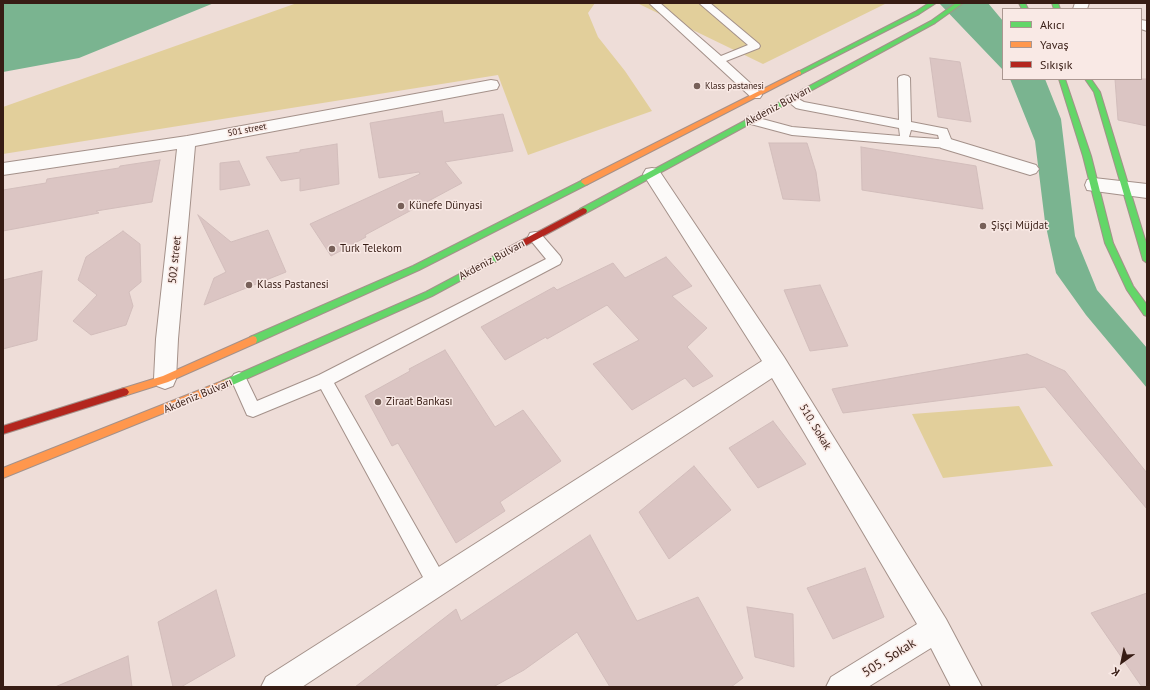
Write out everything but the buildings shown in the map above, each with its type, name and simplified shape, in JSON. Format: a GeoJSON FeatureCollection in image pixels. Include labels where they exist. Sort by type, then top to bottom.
{"type":"FeatureCollection","features":[{"type":"Feature","properties":{"kind":"main road","name":"Akdeniz Bulvarı"},"geometry":{"type":"LineString","coordinates":[[3,430],[165,379],[416,268],[917,13],[933,3]]}},
{"type":"Feature","properties":{"kind":"main road","name":"Akdeniz Bulvarı"},"geometry":{"type":"LineString","coordinates":[[3,472],[199,396],[429,294],[933,22],[960,3]]}},
{"type":"Feature","properties":{"kind":"main road"},"geometry":{"type":"LineString","coordinates":[[1062,80],[1087,156],[1109,243],[1130,288],[1147,312]]}},
{"type":"Feature","properties":{"kind":"main road"},"geometry":{"type":"LineString","coordinates":[[1089,80],[1096,92],[1147,260]]}},
{"type":"Feature","properties":{"kind":"street","name":"501 street"},"geometry":{"type":"LineString","coordinates":[[3,169],[187,142],[491,85]]}},
{"type":"Feature","properties":{"kind":"street","name":"502 street"},"geometry":{"type":"LineString","coordinates":[[165,379],[167,339],[187,142]]}},
{"type":"Feature","properties":{"kind":"street"},"geometry":{"type":"LineString","coordinates":[[947,144],[1030,169]]}},
{"type":"Feature","properties":{"kind":"street","name":"510. Sokak"},"geometry":{"type":"LineString","coordinates":[[652,174],[776,364],[936,629],[967,687]]}},
{"type":"Feature","properties":{"kind":"street"},"geometry":{"type":"LineString","coordinates":[[1094,185],[1147,191]]}},
{"type":"Feature","properties":{"kind":"street"},"geometry":{"type":"LineString","coordinates":[[276,687],[776,364]]}},
{"type":"Feature","properties":{"kind":"street","name":"505. Sokak"},"geometry":{"type":"LineString","coordinates":[[841,687],[936,629]]}},
{"type":"Feature","properties":{"kind":"lane"},"geometry":{"type":"LineString","coordinates":[[654,3],[720,60],[756,95]]}},
{"type":"Feature","properties":{"kind":"lane"},"geometry":{"type":"LineString","coordinates":[[704,3],[755,46],[720,60]]}},
{"type":"Feature","properties":{"kind":"lane"},"geometry":{"type":"LineString","coordinates":[[904,78],[906,141]]}},
{"type":"Feature","properties":{"kind":"lane"},"geometry":{"type":"LineString","coordinates":[[751,120],[792,131],[947,144],[943,132],[800,105],[791,99]]}},
{"type":"Feature","properties":{"kind":"lane"},"geometry":{"type":"LineString","coordinates":[[239,379],[253,410],[324,380],[555,260],[535,237]]}},
{"type":"Feature","properties":{"kind":"lane"},"geometry":{"type":"LineString","coordinates":[[324,380],[437,583]]}},
{"type":"Feature","properties":{"kind":"shaded area"},"geometry":{"type":"Polygon","coordinates":[[[3,3],[214,3],[79,58],[3,72],[3,3]]]}},
{"type":"Feature","properties":{"kind":"shaded area"},"geometry":{"type":"Polygon","coordinates":[[[297,3],[595,3],[588,13],[598,37],[625,71],[652,111],[528,155],[498,75],[3,154],[3,107],[297,3]]]}},
{"type":"Feature","properties":{"kind":"shaded area"},"geometry":{"type":"Polygon","coordinates":[[[637,3],[887,3],[763,64],[637,3]]]}},
{"type":"Feature","properties":{"kind":"shaded area"},"geometry":{"type":"Polygon","coordinates":[[[939,3],[988,3],[1002,20],[1002,69],[939,3]]]}},
{"type":"Feature","properties":{"kind":"shaded area"},"geometry":{"type":"Polygon","coordinates":[[[1010,80],[1045,80],[1061,119],[1075,236],[1097,290],[1147,348],[1147,388],[1086,315],[1056,273],[1045,222],[1035,141],[1010,80]]]}},
{"type":"Feature","properties":{"kind":"shaded area"},"geometry":{"type":"Polygon","coordinates":[[[1019,406],[1053,466],[943,478],[912,414],[1019,406]]]}},
{"type":"Feature","properties":{"kind":"traffic: fast"},"geometry":{"type":"LineString","coordinates":[[799,73],[917,13],[933,3]]}},
{"type":"Feature","properties":{"kind":"traffic: fast"},"geometry":{"type":"LineString","coordinates":[[583,211],[933,22],[960,3]]}},
{"type":"Feature","properties":{"kind":"traffic: fast"},"geometry":{"type":"LineString","coordinates":[[1022,3],[1024,8]]}},
{"type":"Feature","properties":{"kind":"traffic: fast"},"geometry":{"type":"LineString","coordinates":[[1055,3],[1057,8]]}},
{"type":"Feature","properties":{"kind":"traffic: fast"},"geometry":{"type":"LineString","coordinates":[[1062,80],[1087,156],[1109,243],[1130,288],[1147,312]]}},
{"type":"Feature","properties":{"kind":"traffic: fast"},"geometry":{"type":"LineString","coordinates":[[1089,80],[1097,92],[1147,260]]}},
{"type":"Feature","properties":{"kind":"traffic: fast"},"geometry":{"type":"LineString","coordinates":[[253,340],[416,268],[585,182]]}},
{"type":"Feature","properties":{"kind":"traffic: fast"},"geometry":{"type":"LineString","coordinates":[[225,384],[429,294],[503,254]]}},
{"type":"Feature","properties":{"kind":"traffic: slow"},"geometry":{"type":"LineString","coordinates":[[585,182],[799,73]]}},
{"type":"Feature","properties":{"kind":"traffic: slow"},"geometry":{"type":"LineString","coordinates":[[124,392],[165,379],[253,340]]}},
{"type":"Feature","properties":{"kind":"traffic: slow"},"geometry":{"type":"LineString","coordinates":[[3,473],[225,384]]}},
{"type":"Feature","properties":{"kind":"traffic: jam"},"geometry":{"type":"LineString","coordinates":[[503,254],[583,211]]}},
{"type":"Feature","properties":{"kind":"traffic: jam"},"geometry":{"type":"LineString","coordinates":[[3,430],[124,392]]}},
{"type":"Feature","properties":{"kind":"place","name":"Klass pastanesi"},"geometry":{"type":"Point","coordinates":[697,86]}},
{"type":"Feature","properties":{"kind":"place","name":"Künefe Dünyasi"},"geometry":{"type":"Point","coordinates":[401,206]}},
{"type":"Feature","properties":{"kind":"place","name":"Şişçi Müjdat"},"geometry":{"type":"Point","coordinates":[983,226]}},
{"type":"Feature","properties":{"kind":"place","name":"Turk Telekom"},"geometry":{"type":"Point","coordinates":[332,249]}},
{"type":"Feature","properties":{"kind":"place","name":"Klass Pastanesi"},"geometry":{"type":"Point","coordinates":[249,285]}},
{"type":"Feature","properties":{"kind":"place","name":"Ziraat Bankası"},"geometry":{"type":"Point","coordinates":[378,402]}}]}
